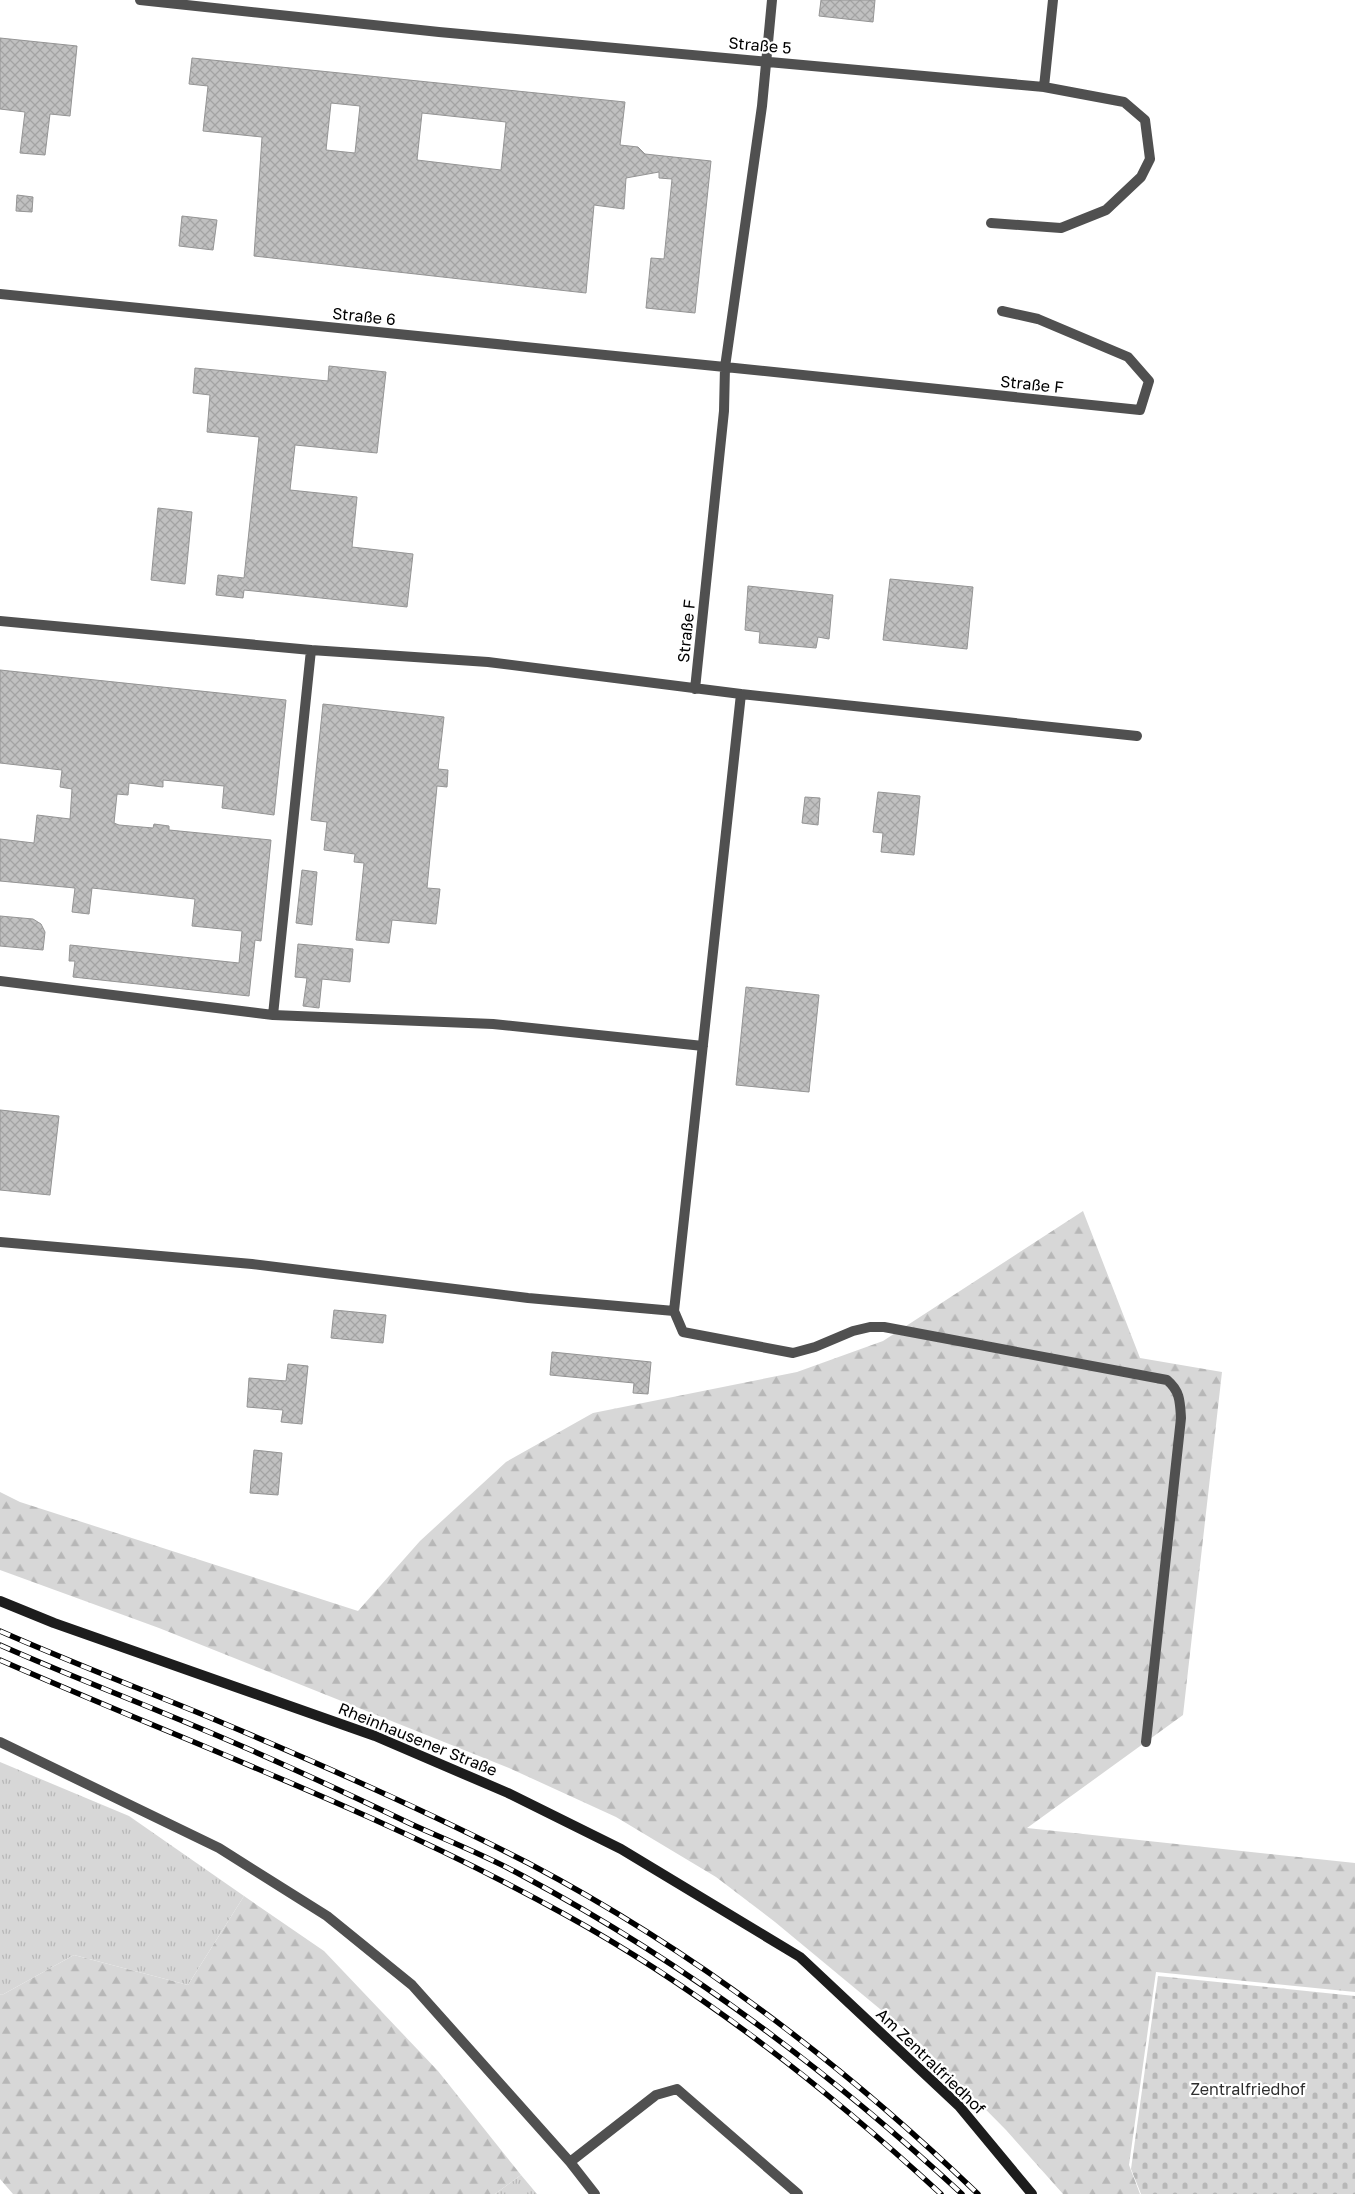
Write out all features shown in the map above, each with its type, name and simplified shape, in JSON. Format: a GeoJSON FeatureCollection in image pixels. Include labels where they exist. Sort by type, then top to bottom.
{"type":"FeatureCollection","features":[{"type":"Feature","properties":{"kind":"street","name":"Rheinhausener Straße"},"geometry":{"type":"LineString","coordinates":[[0,1601],[54,1624],[375,1736],[508,1793],[620,1849],[800,1958]]}},
{"type":"Feature","properties":{"kind":"street","name":"Am Zentralfriedhof"},"geometry":{"type":"LineString","coordinates":[[800,1958],[959,2106],[1032,2194]]}},
{"type":"Feature","properties":{"kind":"lane","name":"Straße 5"},"geometry":{"type":"LineString","coordinates":[[140,0],[439,32],[766,60],[1044,87],[1124,102],[1145,120],[1150,159],[1141,177],[1106,210],[1061,228],[991,223]]}},
{"type":"Feature","properties":{"kind":"lane","name":"Straße F"},"geometry":{"type":"LineString","coordinates":[[695,689],[724,412],[725,367],[766,60],[772,0]]}},
{"type":"Feature","properties":{"kind":"lane"},"geometry":{"type":"LineString","coordinates":[[1044,87],[1053,0]]}},
{"type":"Feature","properties":{"kind":"lane","name":"Straße 6"},"geometry":{"type":"LineString","coordinates":[[0,294],[725,367]]}},
{"type":"Feature","properties":{"kind":"lane","name":"Straße F"},"geometry":{"type":"LineString","coordinates":[[725,367],[1140,410],[1149,381],[1128,357],[1038,319],[1002,311]]}},
{"type":"Feature","properties":{"kind":"lane"},"geometry":{"type":"LineString","coordinates":[[0,621],[310,650],[488,662],[695,689],[1137,736]]}},
{"type":"Feature","properties":{"kind":"lane"},"geometry":{"type":"LineString","coordinates":[[273,1016],[310,650]]}},
{"type":"Feature","properties":{"kind":"lane"},"geometry":{"type":"LineString","coordinates":[[740,694],[674,1311],[683,1332],[794,1353],[815,1347],[853,1331],[870,1327],[884,1327],[1167,1380],[1176,1388],[1180,1398],[1181,1418],[1146,1742]]}},
{"type":"Feature","properties":{"kind":"lane"},"geometry":{"type":"LineString","coordinates":[[0,981],[273,1016],[493,1024],[703,1046]]}},
{"type":"Feature","properties":{"kind":"lane"},"geometry":{"type":"LineString","coordinates":[[0,1242],[252,1264],[528,1298],[674,1311]]}},
{"type":"Feature","properties":{"kind":"lane"},"geometry":{"type":"LineString","coordinates":[[0,1742],[219,1848],[327,1916],[412,1985],[570,2162],[595,2194]]}},
{"type":"Feature","properties":{"kind":"lane"},"geometry":{"type":"LineString","coordinates":[[570,2162],[656,2095],[677,2089],[798,2194]]}},
{"type":"Feature","properties":{"kind":"green space"},"geometry":{"type":"Polygon","coordinates":[[[1083,1211],[1140,1358],[1222,1372],[1183,1715],[1027,1828],[1355,1863],[1355,1992],[1156,1972],[1129,2165],[1140,2194],[1063,2194],[1006,2130],[915,2038],[775,1922],[716,1877],[616,1817],[509,1768],[159,1628],[0,1570],[0,1492],[20,1502],[358,1611],[420,1541],[506,1462],[593,1413],[797,1372],[883,1341],[1083,1211]]]}},
{"type":"Feature","properties":{"kind":"green space"},"geometry":{"type":"Polygon","coordinates":[[[0,1762],[129,1816],[244,1896],[188,1985],[74,1955],[2,1995],[0,1994],[0,1762]]]}},
{"type":"Feature","properties":{"kind":"green space"},"geometry":{"type":"Polygon","coordinates":[[[244,1896],[324,1951],[438,2071],[521,2175],[495,2194],[13,2194],[0,2179],[0,1994],[2,1995],[74,1955],[188,1985],[244,1896]]]}},
{"type":"Feature","properties":{"kind":"green space","name":"Zentralfriedhof"},"geometry":{"type":"Polygon","coordinates":[[[1158,1976],[1355,1996],[1355,2194],[1141,2194],[1131,2169],[1158,1976]]]}},
{"type":"Feature","properties":{"kind":"green space"},"geometry":{"type":"Polygon","coordinates":[[[521,2175],[537,2194],[495,2194],[521,2175]]]}},
{"type":"Feature","properties":{"kind":"building"},"geometry":{"type":"Polygon","coordinates":[[[821,0],[875,0],[873,22],[819,16],[821,0]]]}},
{"type":"Feature","properties":{"kind":"building"},"geometry":{"type":"Polygon","coordinates":[[[0,38],[77,46],[70,116],[50,114],[45,155],[20,153],[25,112],[0,109],[0,38]]]}},
{"type":"Feature","properties":{"kind":"building"},"geometry":{"type":"Polygon","coordinates":[[[192,58],[625,102],[620,145],[638,147],[645,154],[711,161],[695,313],[646,308],[651,258],[664,259],[672,179],[659,178],[659,172],[626,178],[624,209],[594,205],[586,293],[254,256],[262,137],[203,131],[208,86],[189,84],[192,58]],[[331,103],[326,150],[355,153],[360,106],[331,103]],[[422,113],[417,160],[501,170],[506,122],[422,113]]]}},
{"type":"Feature","properties":{"kind":"building"},"geometry":{"type":"Polygon","coordinates":[[[17,195],[33,197],[32,212],[16,211],[17,195]]]}},
{"type":"Feature","properties":{"kind":"building"},"geometry":{"type":"Polygon","coordinates":[[[182,216],[217,220],[213,250],[179,246],[182,216]]]}},
{"type":"Feature","properties":{"kind":"building"},"geometry":{"type":"Polygon","coordinates":[[[329,366],[386,372],[377,453],[295,445],[290,490],[357,497],[352,547],[413,554],[407,607],[244,590],[243,598],[216,595],[218,575],[244,578],[259,437],[207,432],[210,395],[193,393],[195,368],[328,381],[329,366]]]}},
{"type":"Feature","properties":{"kind":"building"},"geometry":{"type":"Polygon","coordinates":[[[158,508],[192,512],[185,584],[151,580],[158,508]]]}},
{"type":"Feature","properties":{"kind":"building"},"geometry":{"type":"Polygon","coordinates":[[[890,579],[973,587],[967,649],[883,640],[890,579]]]}},
{"type":"Feature","properties":{"kind":"building"},"geometry":{"type":"Polygon","coordinates":[[[748,586],[833,595],[829,639],[818,637],[816,648],[759,643],[760,632],[745,630],[748,586]]]}},
{"type":"Feature","properties":{"kind":"building"},"geometry":{"type":"Polygon","coordinates":[[[0,670],[286,700],[274,815],[222,808],[224,786],[163,780],[163,787],[129,783],[128,795],[117,794],[114,823],[119,825],[153,828],[154,824],[169,826],[169,830],[271,840],[261,941],[255,940],[249,996],[73,977],[75,961],[69,961],[70,945],[239,963],[242,931],[192,926],[195,899],[92,888],[89,914],[72,912],[75,888],[0,881],[0,839],[34,843],[37,815],[70,819],[72,789],[60,787],[62,770],[0,763],[0,670]]]}},
{"type":"Feature","properties":{"kind":"building"},"geometry":{"type":"Polygon","coordinates":[[[323,704],[444,717],[438,769],[448,770],[447,787],[437,786],[427,888],[440,889],[436,924],[392,920],[389,943],[356,940],[364,863],[354,862],[355,854],[324,850],[327,822],[311,820],[323,704]]]}},
{"type":"Feature","properties":{"kind":"building"},"geometry":{"type":"Polygon","coordinates":[[[878,792],[920,796],[914,855],[881,852],[883,833],[873,832],[878,792]]]}},
{"type":"Feature","properties":{"kind":"building"},"geometry":{"type":"Polygon","coordinates":[[[805,797],[820,798],[818,825],[802,823],[805,797]]]}},
{"type":"Feature","properties":{"kind":"building"},"geometry":{"type":"Polygon","coordinates":[[[302,870],[317,872],[312,925],[296,923],[302,870]]]}},
{"type":"Feature","properties":{"kind":"building"},"geometry":{"type":"Polygon","coordinates":[[[0,916],[33,919],[41,924],[45,932],[43,950],[0,946],[0,916]]]}},
{"type":"Feature","properties":{"kind":"building"},"geometry":{"type":"Polygon","coordinates":[[[298,944],[353,949],[350,982],[322,979],[319,1008],[303,1006],[307,978],[295,977],[298,944]]]}},
{"type":"Feature","properties":{"kind":"building"},"geometry":{"type":"Polygon","coordinates":[[[746,987],[819,995],[809,1092],[736,1085],[746,987]]]}},
{"type":"Feature","properties":{"kind":"building"},"geometry":{"type":"Polygon","coordinates":[[[0,1110],[59,1116],[50,1195],[0,1190],[0,1110]]]}},
{"type":"Feature","properties":{"kind":"building"},"geometry":{"type":"Polygon","coordinates":[[[334,1310],[386,1315],[383,1343],[331,1338],[334,1310]]]}},
{"type":"Feature","properties":{"kind":"building"},"geometry":{"type":"Polygon","coordinates":[[[552,1352],[651,1362],[648,1394],[633,1393],[634,1383],[550,1375],[552,1352]]]}},
{"type":"Feature","properties":{"kind":"building"},"geometry":{"type":"Polygon","coordinates":[[[288,1364],[308,1366],[302,1424],[281,1422],[283,1410],[247,1407],[249,1378],[286,1381],[288,1364]]]}},
{"type":"Feature","properties":{"kind":"building"},"geometry":{"type":"Polygon","coordinates":[[[254,1450],[282,1453],[278,1495],[250,1493],[254,1450]]]}},
{"type":"Feature","properties":{"kind":"railway"},"geometry":{"type":"LineString","coordinates":[[0,1631],[211,1718],[371,1788],[489,1843],[589,1897],[649,1933],[765,2013],[874,2100],[978,2194]]}},
{"type":"Feature","properties":{"kind":"railway"},"geometry":{"type":"LineString","coordinates":[[0,1645],[224,1738],[304,1774],[496,1862],[583,1909],[641,1945],[753,2021],[860,2104],[962,2194]]}},
{"type":"Feature","properties":{"kind":"railway"},"geometry":{"type":"LineString","coordinates":[[0,1660],[356,1812],[427,1844],[564,1914],[665,1975],[714,2008],[808,2079],[941,2194]]}}]}
